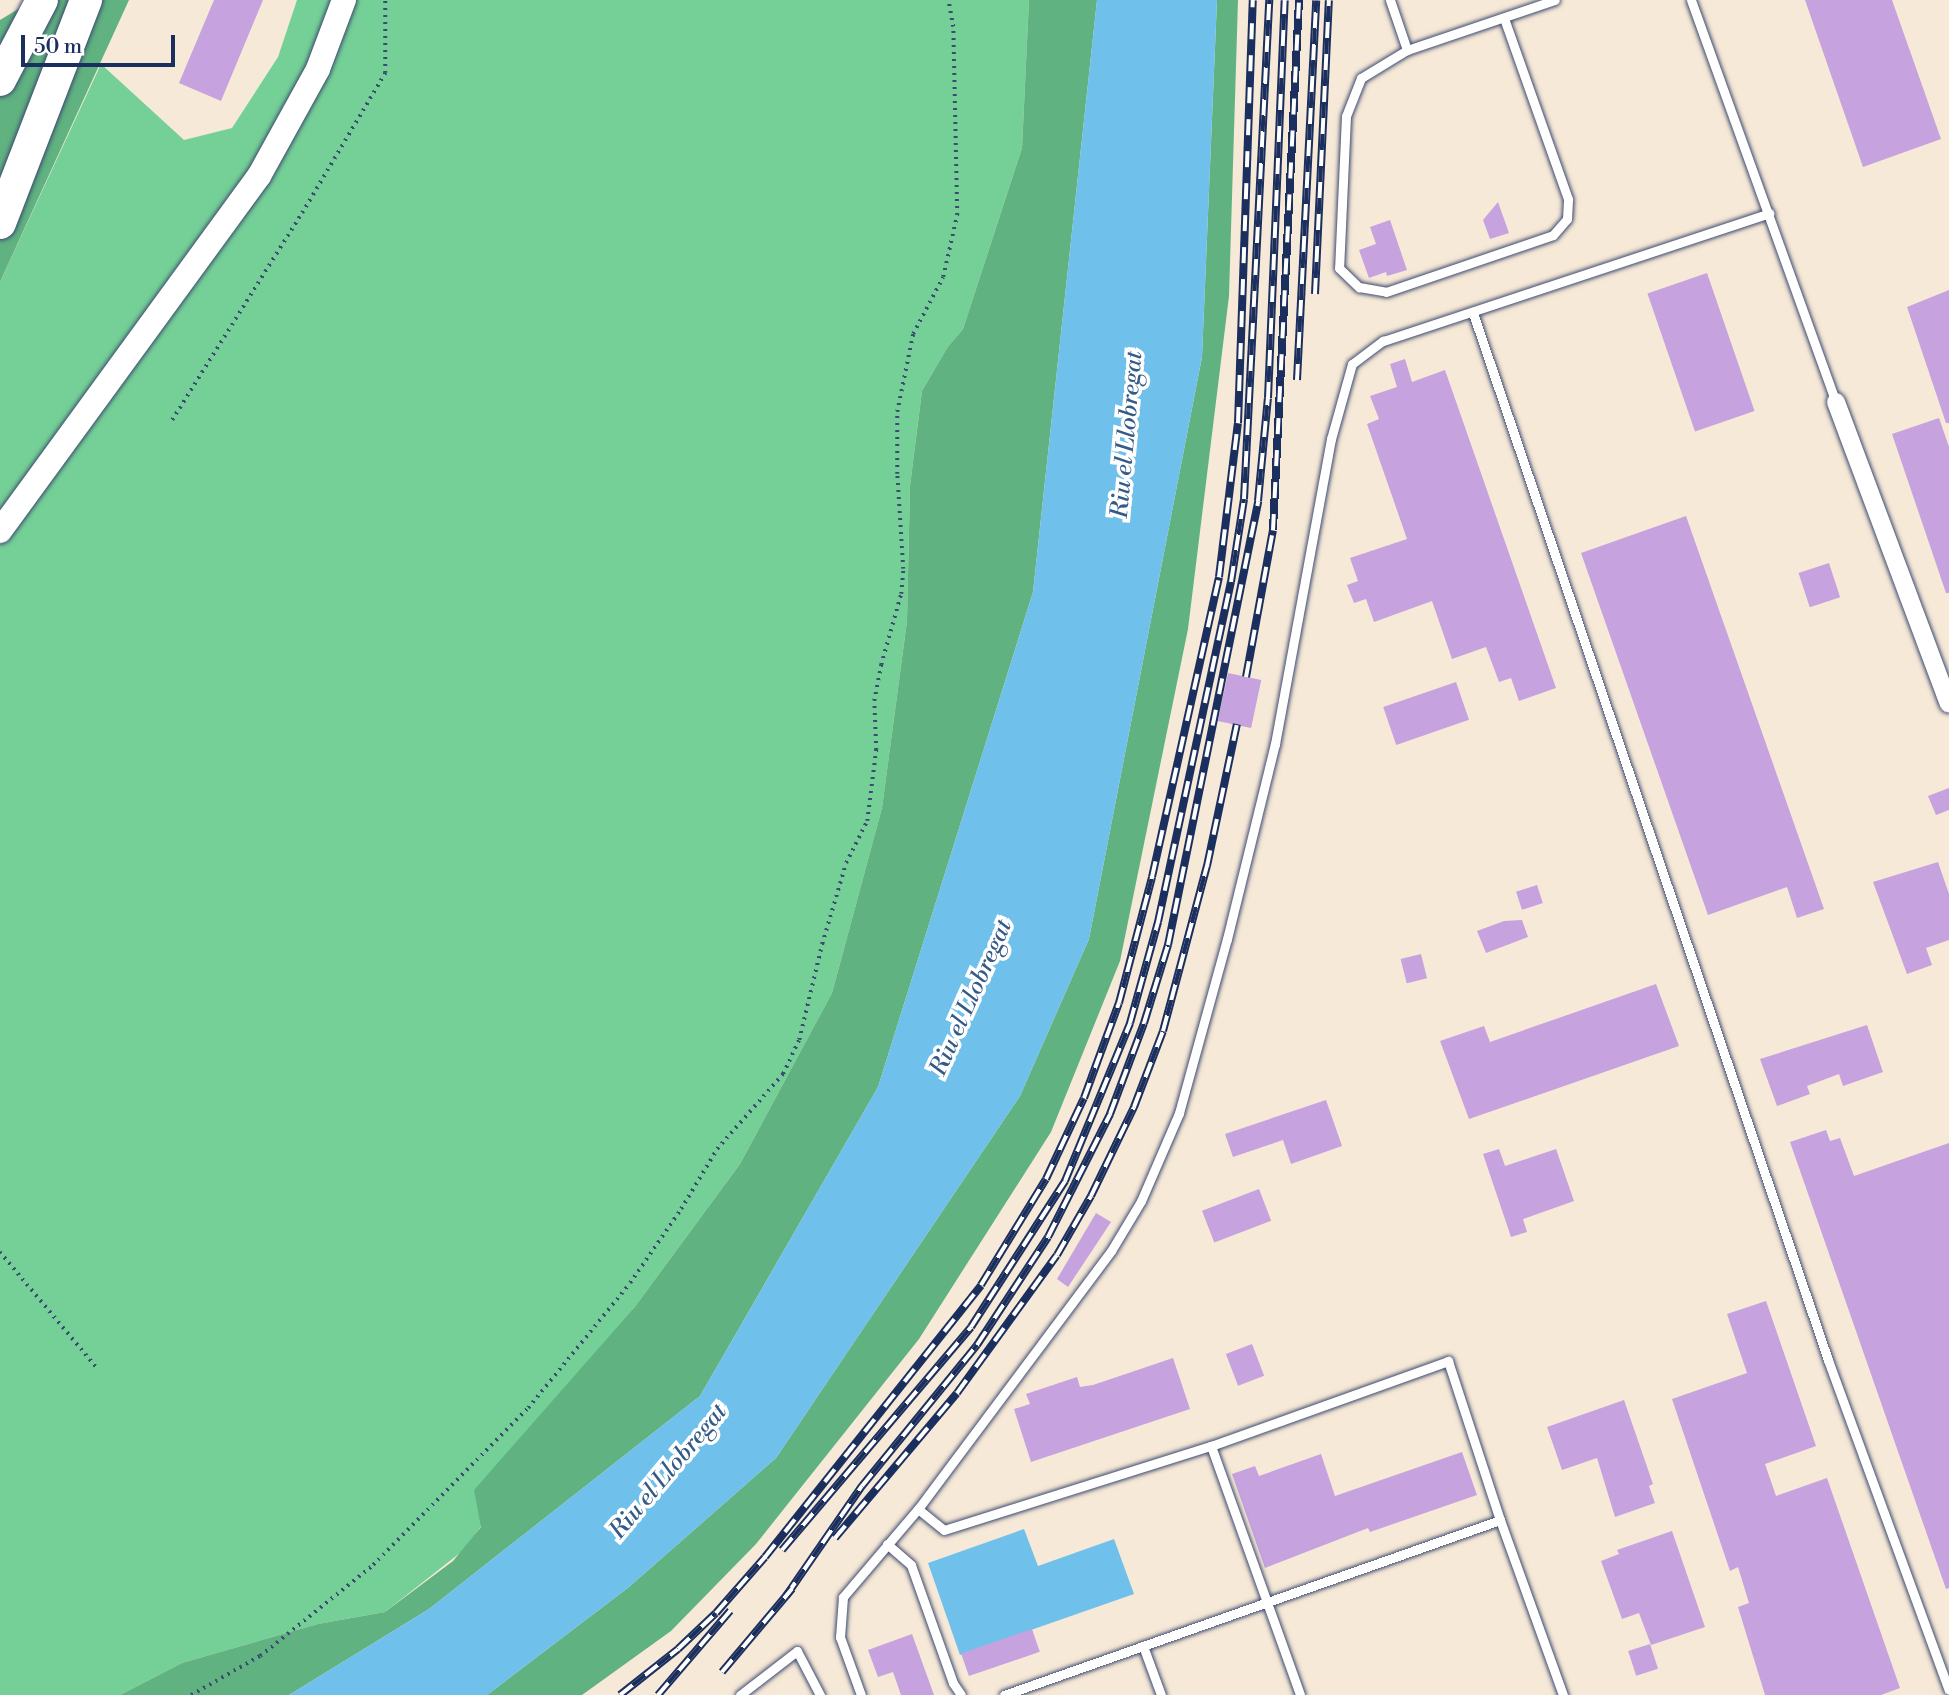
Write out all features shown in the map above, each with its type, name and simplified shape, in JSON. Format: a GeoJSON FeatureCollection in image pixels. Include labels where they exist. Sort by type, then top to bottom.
{"type":"FeatureCollection","features":[{"type":"Feature","properties":{"kind":"highway"},"geometry":{"type":"LineString","coordinates":[[0,80],[42,0]]}},
{"type":"Feature","properties":{"kind":"highway"},"geometry":{"type":"LineString","coordinates":[[0,223],[86,0]]}},
{"type":"Feature","properties":{"kind":"main road"},"geometry":{"type":"LineString","coordinates":[[0,531],[259,176],[318,69],[345,0]]}},
{"type":"Feature","properties":{"kind":"street"},"geometry":{"type":"LineString","coordinates":[[1836,402],[1949,704]]}},
{"type":"Feature","properties":{"kind":"lane"},"geometry":{"type":"LineString","coordinates":[[1390,0],[1407,50]]}},
{"type":"Feature","properties":{"kind":"lane"},"geometry":{"type":"LineString","coordinates":[[1504,18],[1568,199],[1567,219],[1553,235],[1386,292],[1359,287],[1339,268],[1346,116],[1361,78],[1407,50],[1555,0]]}},
{"type":"Feature","properties":{"kind":"lane"},"geometry":{"type":"LineString","coordinates":[[1691,0],[1836,402]]}},
{"type":"Feature","properties":{"kind":"lane"},"geometry":{"type":"LineString","coordinates":[[861,1695],[840,1637],[843,1598],[918,1509],[1111,1251],[1141,1201],[1179,1113],[1227,939],[1275,744],[1331,439],[1352,364],[1383,341],[1769,213]]}},
{"type":"Feature","properties":{"kind":"lane"},"geometry":{"type":"LineString","coordinates":[[1473,313],[1828,1360],[1949,1690]]}},
{"type":"Feature","properties":{"kind":"lane"},"geometry":{"type":"LineString","coordinates":[[918,1509],[944,1530],[1211,1446],[1448,1361],[1500,1520],[1563,1695]]}},
{"type":"Feature","properties":{"kind":"lane"},"geometry":{"type":"LineString","coordinates":[[1211,1446],[1300,1695]]}},
{"type":"Feature","properties":{"kind":"lane"},"geometry":{"type":"LineString","coordinates":[[1005,1695],[1500,1520]]}},
{"type":"Feature","properties":{"kind":"lane"},"geometry":{"type":"LineString","coordinates":[[887,1544],[911,1564],[953,1683],[961,1695]]}},
{"type":"Feature","properties":{"kind":"lane"},"geometry":{"type":"LineString","coordinates":[[1143,1646],[1161,1695]]}},
{"type":"Feature","properties":{"kind":"lane"},"geometry":{"type":"LineString","coordinates":[[740,1695],[797,1651],[820,1695]]}},
{"type":"Feature","properties":{"kind":"path"},"geometry":{"type":"LineString","coordinates":[[172,420],[302,213],[385,73],[385,0]]}},
{"type":"Feature","properties":{"kind":"path"},"geometry":{"type":"LineString","coordinates":[[191,1695],[260,1656],[373,1566],[419,1515],[454,1484],[528,1408],[630,1283],[681,1209],[717,1149],[783,1074],[799,1040],[822,944],[846,863],[867,821],[876,750],[874,701],[901,594],[903,569],[897,474],[897,412],[913,334],[943,277],[956,227],[953,27],[948,0]]}},
{"type":"Feature","properties":{"kind":"path"},"geometry":{"type":"LineString","coordinates":[[0,1252],[96,1367]]}},
{"type":"Feature","properties":{"kind":"green space"},"geometry":{"type":"Polygon","coordinates":[[[33,0],[129,0],[0,282],[0,20],[33,0]]]}},
{"type":"Feature","properties":{"kind":"green space"},"geometry":{"type":"Polygon","coordinates":[[[297,0],[1029,0],[1022,148],[963,329],[947,348],[922,391],[910,486],[907,621],[882,808],[832,993],[740,1164],[634,1308],[465,1549],[385,1612],[318,1624],[182,1663],[120,1695],[0,1695],[0,282],[101,64],[184,140],[232,128],[278,57],[297,0]]]}},
{"type":"Feature","properties":{"kind":"green space"},"geometry":{"type":"Polygon","coordinates":[[[1029,0],[1097,0],[1033,592],[878,1087],[700,1396],[429,1609],[289,1695],[120,1695],[182,1663],[318,1624],[385,1612],[453,1561],[481,1527],[474,1490],[634,1308],[740,1164],[832,993],[882,808],[907,621],[910,486],[922,391],[947,348],[963,329],[1022,148],[1029,0]]]}},
{"type":"Feature","properties":{"kind":"green space"},"geometry":{"type":"Polygon","coordinates":[[[1217,0],[1238,0],[1229,296],[1188,629],[1120,961],[1051,1132],[919,1339],[756,1544],[671,1631],[582,1695],[487,1695],[629,1587],[776,1458],[1020,1096],[1089,939],[1202,357],[1217,0]]]}},
{"type":"Feature","properties":{"kind":"water","name":"Riu el Llobregat"},"geometry":{"type":"Polygon","coordinates":[[[1097,0],[1217,0],[1202,357],[1089,939],[1020,1096],[776,1458],[629,1587],[487,1695],[289,1695],[429,1609],[700,1396],[878,1087],[1033,592],[1097,0]]]}},
{"type":"Feature","properties":{"kind":"water"},"geometry":{"type":"Polygon","coordinates":[[[1024,1529],[1038,1566],[1114,1539],[1134,1594],[960,1655],[928,1563],[1024,1529]]]}},
{"type":"Feature","properties":{"kind":"building"},"geometry":{"type":"Polygon","coordinates":[[[214,0],[263,0],[221,101],[179,83],[214,0]]]}},
{"type":"Feature","properties":{"kind":"building"},"geometry":{"type":"Polygon","coordinates":[[[1805,0],[1892,0],[1941,139],[1863,167],[1805,0]]]}},
{"type":"Feature","properties":{"kind":"building"},"geometry":{"type":"Polygon","coordinates":[[[1498,202],[1509,233],[1490,239],[1483,220],[1498,202]]]}},
{"type":"Feature","properties":{"kind":"building"},"geometry":{"type":"Polygon","coordinates":[[[1390,220],[1407,270],[1387,276],[1386,272],[1369,278],[1359,250],[1376,244],[1370,227],[1390,220]]]}},
{"type":"Feature","properties":{"kind":"building"},"geometry":{"type":"Polygon","coordinates":[[[1707,273],[1755,411],[1695,432],[1647,294],[1707,273]]]}},
{"type":"Feature","properties":{"kind":"building"},"geometry":{"type":"Polygon","coordinates":[[[1949,290],[1949,423],[1946,423],[1907,307],[1949,290]]]}},
{"type":"Feature","properties":{"kind":"building"},"geometry":{"type":"Polygon","coordinates":[[[1405,359],[1412,382],[1445,370],[1556,688],[1519,701],[1511,678],[1499,682],[1486,647],[1452,659],[1432,601],[1374,622],[1366,599],[1354,603],[1347,585],[1358,581],[1350,558],[1407,539],[1367,424],[1379,419],[1370,396],[1397,387],[1390,364],[1405,359]]]}},
{"type":"Feature","properties":{"kind":"building"},"geometry":{"type":"Polygon","coordinates":[[[1939,418],[1949,447],[1949,593],[1946,593],[1892,434],[1939,418]]]}},
{"type":"Feature","properties":{"kind":"building"},"geometry":{"type":"Polygon","coordinates":[[[1686,516],[1824,909],[1797,918],[1787,887],[1708,915],[1581,553],[1686,516]]]}},
{"type":"Feature","properties":{"kind":"building"},"geometry":{"type":"Polygon","coordinates":[[[1829,563],[1840,597],[1810,607],[1799,573],[1829,563]]]}},
{"type":"Feature","properties":{"kind":"building"},"geometry":{"type":"Polygon","coordinates":[[[1228,673],[1261,680],[1251,728],[1218,721],[1228,673]]]}},
{"type":"Feature","properties":{"kind":"building"},"geometry":{"type":"Polygon","coordinates":[[[1456,682],[1469,720],[1396,745],[1383,707],[1456,682]]]}},
{"type":"Feature","properties":{"kind":"building"},"geometry":{"type":"Polygon","coordinates":[[[1949,788],[1949,810],[1936,815],[1928,796],[1949,788]]]}},
{"type":"Feature","properties":{"kind":"building"},"geometry":{"type":"Polygon","coordinates":[[[1938,862],[1949,894],[1949,940],[1926,948],[1932,965],[1907,974],[1873,882],[1938,862]]]}},
{"type":"Feature","properties":{"kind":"building"},"geometry":{"type":"Polygon","coordinates":[[[1537,885],[1543,903],[1522,910],[1516,892],[1537,885]]]}},
{"type":"Feature","properties":{"kind":"building"},"geometry":{"type":"Polygon","coordinates":[[[1522,920],[1528,937],[1486,953],[1477,931],[1504,921],[1522,920]]]}},
{"type":"Feature","properties":{"kind":"building"},"geometry":{"type":"Polygon","coordinates":[[[1421,954],[1427,978],[1407,983],[1401,959],[1421,954]]]}},
{"type":"Feature","properties":{"kind":"building"},"geometry":{"type":"Polygon","coordinates":[[[1656,984],[1679,1046],[1469,1119],[1440,1041],[1484,1026],[1490,1042],[1656,984]]]}},
{"type":"Feature","properties":{"kind":"building"},"geometry":{"type":"Polygon","coordinates":[[[1867,1025],[1883,1072],[1843,1086],[1839,1074],[1807,1086],[1810,1094],[1777,1106],[1760,1059],[1867,1025]]]}},
{"type":"Feature","properties":{"kind":"building"},"geometry":{"type":"Polygon","coordinates":[[[1326,1100],[1342,1146],[1291,1164],[1283,1140],[1233,1157],[1225,1134],[1326,1100]]]}},
{"type":"Feature","properties":{"kind":"building"},"geometry":{"type":"Polygon","coordinates":[[[1826,1130],[1830,1141],[1840,1138],[1854,1176],[1949,1143],[1949,1588],[1946,1589],[1790,1142],[1826,1130]]]}},
{"type":"Feature","properties":{"kind":"building"},"geometry":{"type":"Polygon","coordinates":[[[1499,1149],[1505,1166],[1556,1149],[1574,1201],[1523,1219],[1527,1232],[1511,1237],[1483,1154],[1499,1149]]]}},
{"type":"Feature","properties":{"kind":"building"},"geometry":{"type":"Polygon","coordinates":[[[1259,1189],[1271,1221],[1214,1243],[1202,1211],[1259,1189]]]}},
{"type":"Feature","properties":{"kind":"building"},"geometry":{"type":"Polygon","coordinates":[[[1096,1213],[1111,1222],[1068,1287],[1057,1279],[1096,1213]]]}},
{"type":"Feature","properties":{"kind":"building"},"geometry":{"type":"Polygon","coordinates":[[[1766,1301],[1816,1446],[1765,1464],[1776,1496],[1827,1478],[1900,1688],[1881,1695],[1765,1695],[1738,1607],[1749,1603],[1738,1567],[1730,1571],[1672,1399],[1747,1373],[1727,1314],[1766,1301]]]}},
{"type":"Feature","properties":{"kind":"building"},"geometry":{"type":"Polygon","coordinates":[[[1252,1344],[1264,1376],[1238,1386],[1226,1354],[1252,1344]]]}},
{"type":"Feature","properties":{"kind":"building"},"geometry":{"type":"Polygon","coordinates":[[[1173,1358],[1190,1409],[1031,1462],[1014,1409],[1030,1404],[1026,1394],[1077,1377],[1080,1387],[1093,1385],[1173,1358]]]}},
{"type":"Feature","properties":{"kind":"building"},"geometry":{"type":"Polygon","coordinates":[[[1624,1400],[1653,1484],[1649,1486],[1655,1503],[1615,1517],[1597,1458],[1562,1470],[1547,1427],[1624,1400]]]}},
{"type":"Feature","properties":{"kind":"building"},"geometry":{"type":"Polygon","coordinates":[[[1462,1452],[1477,1495],[1370,1532],[1368,1528],[1265,1568],[1232,1474],[1255,1466],[1259,1476],[1321,1454],[1335,1496],[1462,1452]]]}},
{"type":"Feature","properties":{"kind":"building"},"geometry":{"type":"Polygon","coordinates":[[[1672,1531],[1705,1627],[1651,1645],[1639,1613],[1622,1619],[1601,1561],[1619,1554],[1617,1550],[1672,1531]]]}},
{"type":"Feature","properties":{"kind":"building"},"geometry":{"type":"Polygon","coordinates":[[[1032,1629],[1040,1652],[969,1676],[961,1653],[1032,1629]]]}},
{"type":"Feature","properties":{"kind":"building"},"geometry":{"type":"Polygon","coordinates":[[[912,1634],[934,1695],[901,1695],[893,1672],[878,1677],[868,1650],[912,1634]]]}},
{"type":"Feature","properties":{"kind":"building"},"geometry":{"type":"Polygon","coordinates":[[[1650,1644],[1658,1669],[1636,1676],[1628,1651],[1650,1644]]]}},
{"type":"Feature","properties":{"kind":"railway"},"geometry":{"type":"LineString","coordinates":[[620,1695],[678,1649],[716,1613],[765,1557],[981,1285],[1046,1179],[1084,1098],[1119,1003],[1152,877],[1219,577],[1238,423],[1253,0]]}},
{"type":"Feature","properties":{"kind":"railway"},"geometry":{"type":"LineString","coordinates":[[782,1550],[971,1327],[1065,1181],[1130,1023],[1158,922],[1231,582],[1244,499],[1269,0]]}},
{"type":"Feature","properties":{"kind":"railway"},"geometry":{"type":"LineString","coordinates":[[786,1596],[862,1486],[977,1345],[1048,1237],[1110,1114],[1144,1023],[1168,945],[1258,501],[1268,398],[1285,0]]}},
{"type":"Feature","properties":{"kind":"railway"},"geometry":{"type":"LineString","coordinates":[[1246,677],[1273,530],[1299,0]]}},
{"type":"Feature","properties":{"kind":"railway"},"geometry":{"type":"LineString","coordinates":[[1297,380],[1316,0]]}},
{"type":"Feature","properties":{"kind":"railway"},"geometry":{"type":"LineString","coordinates":[[1315,294],[1329,0]]}},
{"type":"Feature","properties":{"kind":"railway"},"geometry":{"type":"LineString","coordinates":[[835,1538],[957,1393],[1057,1255],[1091,1196],[1134,1107],[1163,1031],[1207,866],[1237,724]]}},
{"type":"Feature","properties":{"kind":"railway"},"geometry":{"type":"LineString","coordinates":[[722,1672],[792,1589]]}},
{"type":"Feature","properties":{"kind":"railway"},"geometry":{"type":"LineString","coordinates":[[658,1695],[730,1611]]}}]}
